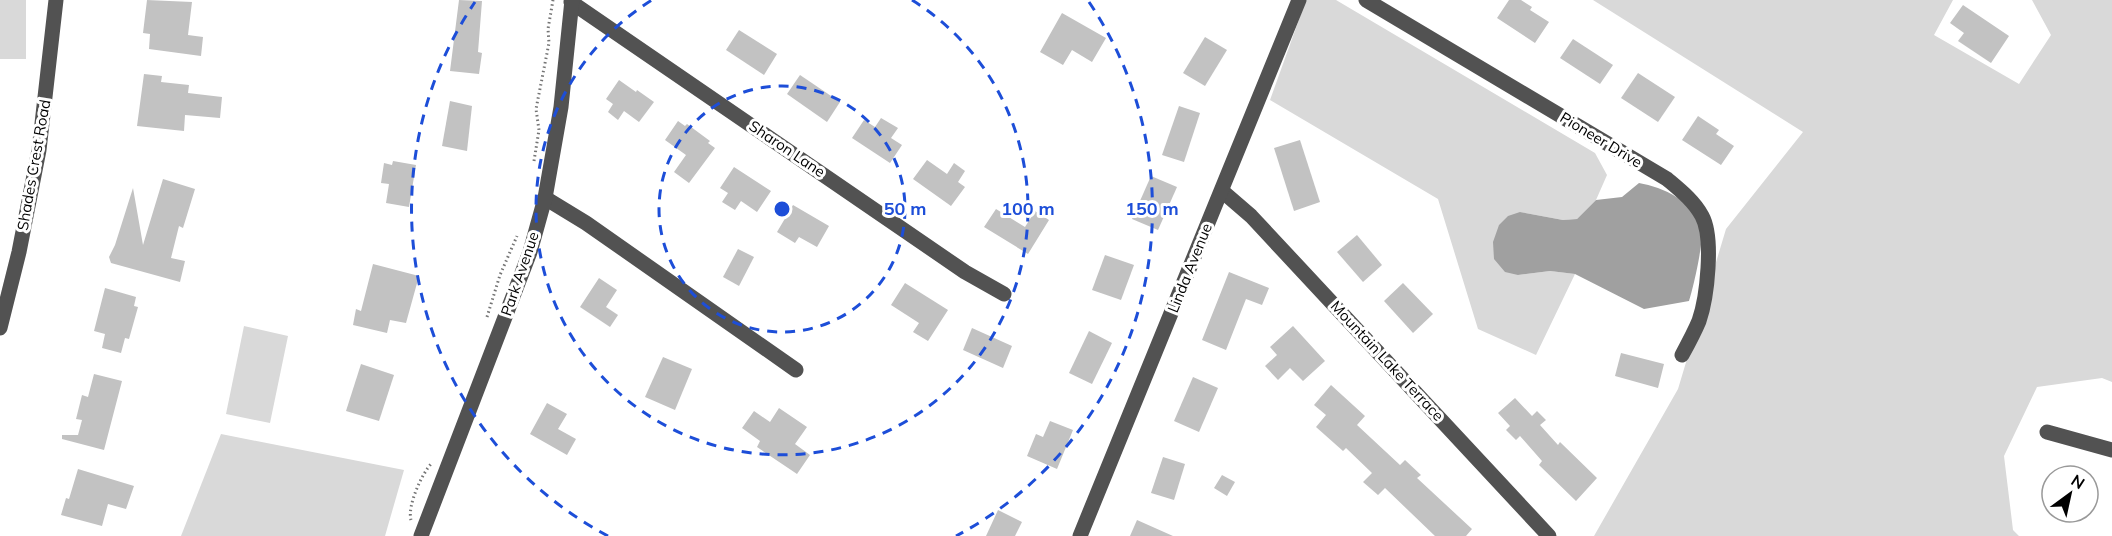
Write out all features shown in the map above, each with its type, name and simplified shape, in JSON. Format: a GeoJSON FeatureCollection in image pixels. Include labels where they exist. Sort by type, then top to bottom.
{"type":"FeatureCollection","features":[{"type":"Feature","properties":{"kind":"street","name":"Shades Crest Road"},"geometry":{"type":"LineString","coordinates":[[0,328],[19,252],[39,150],[56,0]]}},
{"type":"Feature","properties":{"kind":"street","name":"Linda Avenue"},"geometry":{"type":"LineString","coordinates":[[1080,536],[1299,0]]}},
{"type":"Feature","properties":{"kind":"street","name":"Pioneer Drive"},"geometry":{"type":"LineString","coordinates":[[1366,0],[1667,179],[1688,197],[1703,217],[1709,247],[1706,283],[1699,320],[1682,354]]}},
{"type":"Feature","properties":{"kind":"street","name":"Park Avenue"},"geometry":{"type":"LineString","coordinates":[[415,532],[526,262],[545,198],[561,107],[572,1]]}},
{"type":"Feature","properties":{"kind":"street","name":"Sharon Lane"},"geometry":{"type":"LineString","coordinates":[[572,1],[965,272],[1004,294]]}},
{"type":"Feature","properties":{"kind":"street","name":"Mountain Lake Terrace"},"geometry":{"type":"LineString","coordinates":[[1222,190],[1251,216],[1549,536]]}},
{"type":"Feature","properties":{"kind":"street"},"geometry":{"type":"LineString","coordinates":[[545,198],[586,223],[796,370]]}},
{"type":"Feature","properties":{"kind":"street"},"geometry":{"type":"LineString","coordinates":[[2047,432],[2112,450]]}},
{"type":"Feature","properties":{"kind":"path"},"geometry":{"type":"LineString","coordinates":[[533,168],[539,130],[536,109],[549,43],[548,29],[553,0]]}},
{"type":"Feature","properties":{"kind":"path"},"geometry":{"type":"LineString","coordinates":[[485,323],[500,275],[519,232]]}},
{"type":"Feature","properties":{"kind":"path"},"geometry":{"type":"LineString","coordinates":[[415,532],[410,509],[423,475],[432,463]]}},
{"type":"Feature","properties":{"kind":"shaded area"},"geometry":{"type":"Polygon","coordinates":[[[0,0],[26,0],[26,59],[0,59],[0,0]]]}},
{"type":"Feature","properties":{"kind":"shaded area"},"geometry":{"type":"Polygon","coordinates":[[[1306,0],[1336,0],[1595,153],[1607,175],[1596,200],[1577,219],[1563,220],[1520,212],[1518,275],[1550,271],[1575,274],[1536,355],[1478,329],[1438,199],[1270,100],[1306,0]]]}},
{"type":"Feature","properties":{"kind":"shaded area"},"geometry":{"type":"Polygon","coordinates":[[[1593,0],[1953,0],[1934,35],[2019,84],[2051,35],[2032,0],[2112,0],[2112,382],[2102,378],[2037,387],[2004,456],[2013,530],[2019,536],[1594,536],[1678,389],[1726,229],[1803,132],[1593,0]]]}},
{"type":"Feature","properties":{"kind":"shaded area"},"geometry":{"type":"Polygon","coordinates":[[[1639,183],[1658,188],[1677,197],[1698,218],[1702,233],[1696,275],[1689,301],[1644,309],[1575,274],[1550,271],[1518,275],[1505,272],[1494,259],[1493,242],[1499,225],[1508,216],[1520,212],[1563,220],[1577,219],[1596,200],[1622,197],[1639,183]]]}},
{"type":"Feature","properties":{"kind":"shaded area"},"geometry":{"type":"Polygon","coordinates":[[[244,326],[288,336],[270,423],[226,414],[244,326]]]}},
{"type":"Feature","properties":{"kind":"shaded area"},"geometry":{"type":"Polygon","coordinates":[[[221,434],[404,470],[385,536],[181,536],[221,434]]]}},
{"type":"Feature","properties":{"kind":"building"},"geometry":{"type":"Polygon","coordinates":[[[147,0],[192,2],[188,35],[203,37],[201,56],[149,49],[150,34],[143,33],[147,0]]]}},
{"type":"Feature","properties":{"kind":"building"},"geometry":{"type":"Polygon","coordinates":[[[459,0],[482,1],[478,52],[482,53],[479,74],[450,71],[459,0]]]}},
{"type":"Feature","properties":{"kind":"building"},"geometry":{"type":"Polygon","coordinates":[[[1509,0],[1521,0],[1532,7],[1530,10],[1549,22],[1535,43],[1497,18],[1509,0]]]}},
{"type":"Feature","properties":{"kind":"building"},"geometry":{"type":"Polygon","coordinates":[[[1963,5],[2009,36],[1991,63],[1958,41],[1964,33],[1950,23],[1963,5]]]}},
{"type":"Feature","properties":{"kind":"building"},"geometry":{"type":"Polygon","coordinates":[[[1062,13],[1106,38],[1092,62],[1072,50],[1063,65],[1040,52],[1062,13]]]}},
{"type":"Feature","properties":{"kind":"building"},"geometry":{"type":"Polygon","coordinates":[[[739,30],[777,54],[764,75],[726,50],[739,30]]]}},
{"type":"Feature","properties":{"kind":"building"},"geometry":{"type":"Polygon","coordinates":[[[1205,37],[1227,50],[1205,86],[1183,73],[1205,37]]]}},
{"type":"Feature","properties":{"kind":"building"},"geometry":{"type":"Polygon","coordinates":[[[1573,39],[1613,65],[1600,84],[1560,58],[1573,39]]]}},
{"type":"Feature","properties":{"kind":"building"},"geometry":{"type":"Polygon","coordinates":[[[1638,73],[1675,97],[1658,122],[1621,98],[1638,73]]]}},
{"type":"Feature","properties":{"kind":"building"},"geometry":{"type":"Polygon","coordinates":[[[144,74],[162,76],[161,82],[189,85],[188,93],[222,97],[220,118],[185,115],[184,131],[137,126],[144,74]]]}},
{"type":"Feature","properties":{"kind":"building"},"geometry":{"type":"Polygon","coordinates":[[[800,75],[840,102],[827,122],[787,94],[800,75]]]}},
{"type":"Feature","properties":{"kind":"building"},"geometry":{"type":"Polygon","coordinates":[[[619,80],[654,102],[639,122],[624,111],[618,120],[608,112],[613,104],[606,99],[619,80]]]}},
{"type":"Feature","properties":{"kind":"building"},"geometry":{"type":"Polygon","coordinates":[[[450,101],[472,106],[467,151],[442,146],[450,101]]]}},
{"type":"Feature","properties":{"kind":"building"},"geometry":{"type":"Polygon","coordinates":[[[1179,106],[1200,113],[1184,162],[1162,155],[1179,106]]]}},
{"type":"Feature","properties":{"kind":"building"},"geometry":{"type":"Polygon","coordinates":[[[1698,116],[1719,130],[1716,134],[1734,146],[1721,165],[1682,140],[1698,116]]]}},
{"type":"Feature","properties":{"kind":"building"},"geometry":{"type":"Polygon","coordinates":[[[881,118],[898,128],[891,138],[902,145],[890,163],[852,138],[864,120],[875,127],[881,118]]]}},
{"type":"Feature","properties":{"kind":"building"},"geometry":{"type":"Polygon","coordinates":[[[678,121],[685,126],[687,124],[710,141],[708,143],[715,148],[689,183],[674,172],[686,155],[665,140],[678,121]]]}},
{"type":"Feature","properties":{"kind":"building"},"geometry":{"type":"Polygon","coordinates":[[[1300,140],[1320,202],[1294,211],[1274,148],[1300,140]]]}},
{"type":"Feature","properties":{"kind":"building"},"geometry":{"type":"Polygon","coordinates":[[[927,160],[947,174],[954,163],[965,171],[958,182],[965,187],[951,206],[913,179],[927,160]]]}},
{"type":"Feature","properties":{"kind":"building"},"geometry":{"type":"Polygon","coordinates":[[[393,161],[416,165],[409,207],[386,203],[389,184],[381,183],[384,163],[392,165],[393,161]]]}},
{"type":"Feature","properties":{"kind":"building"},"geometry":{"type":"Polygon","coordinates":[[[734,167],[771,191],[757,212],[741,201],[735,210],[722,202],[728,193],[720,188],[734,167]]]}},
{"type":"Feature","properties":{"kind":"building"},"geometry":{"type":"Polygon","coordinates":[[[1151,176],[1177,187],[1158,230],[1132,219],[1151,176]]]}},
{"type":"Feature","properties":{"kind":"building"},"geometry":{"type":"Polygon","coordinates":[[[163,179],[195,189],[183,228],[179,226],[171,258],[185,261],[180,282],[111,263],[109,257],[133,188],[143,245],[163,179]]]}},
{"type":"Feature","properties":{"kind":"building"},"geometry":{"type":"Polygon","coordinates":[[[793,205],[829,226],[817,247],[799,237],[795,243],[777,232],[793,205]]]}},
{"type":"Feature","properties":{"kind":"building"},"geometry":{"type":"Polygon","coordinates":[[[996,209],[1025,227],[1035,211],[1049,220],[1028,254],[984,227],[996,209]]]}},
{"type":"Feature","properties":{"kind":"building"},"geometry":{"type":"Polygon","coordinates":[[[1357,235],[1382,265],[1363,282],[1337,252],[1357,235]]]}},
{"type":"Feature","properties":{"kind":"building"},"geometry":{"type":"Polygon","coordinates":[[[738,249],[754,257],[739,286],[723,277],[738,249]]]}},
{"type":"Feature","properties":{"kind":"building"},"geometry":{"type":"Polygon","coordinates":[[[1105,255],[1134,265],[1121,300],[1092,290],[1105,255]]]}},
{"type":"Feature","properties":{"kind":"building"},"geometry":{"type":"Polygon","coordinates":[[[373,264],[419,276],[406,323],[390,320],[387,333],[353,325],[356,309],[361,311],[373,264]]]}},
{"type":"Feature","properties":{"kind":"building"},"geometry":{"type":"Polygon","coordinates":[[[1229,272],[1269,288],[1262,305],[1246,299],[1226,350],[1202,340],[1229,272]]]}},
{"type":"Feature","properties":{"kind":"building"},"geometry":{"type":"Polygon","coordinates":[[[599,278],[617,290],[606,307],[618,315],[610,327],[580,307],[599,278]]]}},
{"type":"Feature","properties":{"kind":"building"},"geometry":{"type":"Polygon","coordinates":[[[905,283],[948,310],[928,341],[913,332],[919,323],[891,305],[905,283]]]}},
{"type":"Feature","properties":{"kind":"building"},"geometry":{"type":"Polygon","coordinates":[[[1403,283],[1433,314],[1413,333],[1384,301],[1403,283]]]}},
{"type":"Feature","properties":{"kind":"building"},"geometry":{"type":"Polygon","coordinates":[[[105,288],[136,297],[134,306],[138,307],[129,339],[125,338],[121,353],[102,348],[105,334],[94,331],[105,288]]]}},
{"type":"Feature","properties":{"kind":"building"},"geometry":{"type":"Polygon","coordinates":[[[1293,326],[1325,361],[1303,381],[1290,368],[1278,380],[1265,366],[1277,355],[1270,347],[1293,326]]]}},
{"type":"Feature","properties":{"kind":"building"},"geometry":{"type":"Polygon","coordinates":[[[972,328],[1012,346],[1003,368],[963,350],[972,328]]]}},
{"type":"Feature","properties":{"kind":"building"},"geometry":{"type":"Polygon","coordinates":[[[1089,331],[1112,343],[1092,384],[1069,373],[1089,331]]]}},
{"type":"Feature","properties":{"kind":"building"},"geometry":{"type":"Polygon","coordinates":[[[1621,353],[1664,364],[1658,388],[1615,376],[1621,353]]]}},
{"type":"Feature","properties":{"kind":"building"},"geometry":{"type":"Polygon","coordinates":[[[663,357],[692,369],[675,410],[645,397],[663,357]]]}},
{"type":"Feature","properties":{"kind":"building"},"geometry":{"type":"Polygon","coordinates":[[[361,364],[394,375],[379,421],[346,411],[361,364]]]}},
{"type":"Feature","properties":{"kind":"building"},"geometry":{"type":"Polygon","coordinates":[[[94,374],[122,381],[104,450],[62,439],[62,435],[78,435],[82,420],[76,419],[82,395],[88,397],[94,374]]]}},
{"type":"Feature","properties":{"kind":"building"},"geometry":{"type":"Polygon","coordinates":[[[1193,377],[1218,388],[1199,432],[1174,421],[1193,377]]]}},
{"type":"Feature","properties":{"kind":"building"},"geometry":{"type":"Polygon","coordinates":[[[1331,385],[1365,416],[1357,425],[1400,465],[1405,460],[1421,475],[1417,478],[1472,529],[1466,536],[1435,536],[1385,488],[1378,495],[1363,482],[1372,473],[1346,448],[1343,451],[1316,427],[1326,415],[1314,405],[1331,385]]]}},
{"type":"Feature","properties":{"kind":"building"},"geometry":{"type":"Polygon","coordinates":[[[1515,398],[1532,416],[1537,411],[1546,420],[1540,425],[1558,445],[1560,442],[1597,478],[1576,501],[1539,465],[1542,461],[1520,436],[1516,440],[1506,430],[1510,426],[1498,413],[1515,398]]]}},
{"type":"Feature","properties":{"kind":"building"},"geometry":{"type":"Polygon","coordinates":[[[547,403],[567,414],[558,429],[576,439],[567,455],[530,434],[547,403]]]}},
{"type":"Feature","properties":{"kind":"building"},"geometry":{"type":"Polygon","coordinates":[[[779,408],[807,427],[795,444],[810,455],[797,474],[757,447],[760,441],[742,428],[754,411],[770,422],[779,408]]]}},
{"type":"Feature","properties":{"kind":"building"},"geometry":{"type":"Polygon","coordinates":[[[1050,421],[1073,430],[1057,469],[1027,456],[1036,434],[1043,437],[1050,421]]]}},
{"type":"Feature","properties":{"kind":"building"},"geometry":{"type":"Polygon","coordinates":[[[1163,457],[1185,464],[1174,500],[1151,493],[1163,457]]]}},
{"type":"Feature","properties":{"kind":"building"},"geometry":{"type":"Polygon","coordinates":[[[78,469],[134,486],[126,509],[108,504],[102,526],[61,515],[66,498],[69,499],[78,469]]]}},
{"type":"Feature","properties":{"kind":"building"},"geometry":{"type":"Polygon","coordinates":[[[1222,475],[1235,482],[1227,496],[1214,488],[1222,475]]]}},
{"type":"Feature","properties":{"kind":"building"},"geometry":{"type":"Polygon","coordinates":[[[998,510],[1022,522],[1015,536],[986,536],[998,510]]]}},
{"type":"Feature","properties":{"kind":"building"},"geometry":{"type":"Polygon","coordinates":[[[1137,520],[1173,536],[1130,536],[1137,520]]]}}]}
